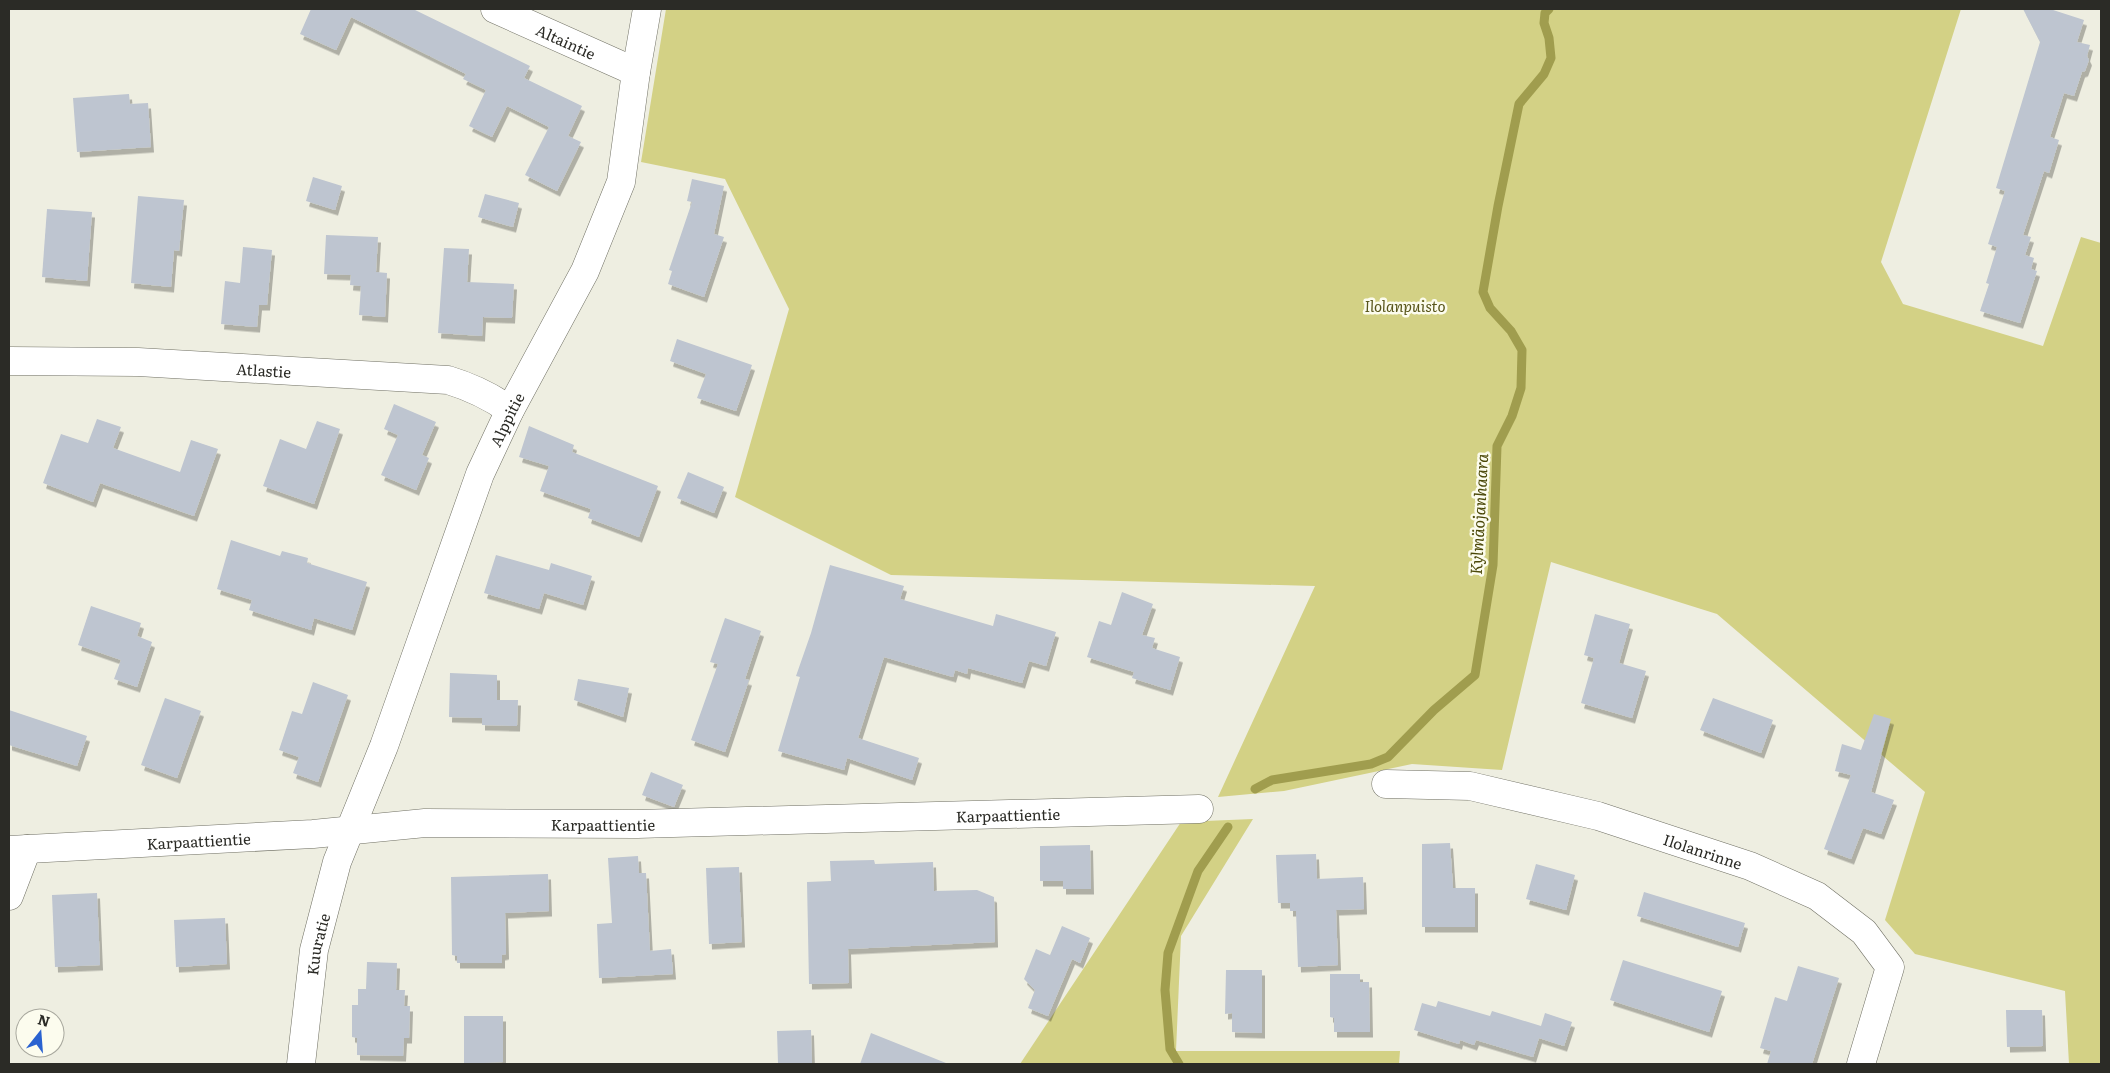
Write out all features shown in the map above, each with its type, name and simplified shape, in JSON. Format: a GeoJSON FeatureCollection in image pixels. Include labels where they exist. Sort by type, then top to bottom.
{"type":"FeatureCollection","features":[{"type":"Feature","properties":{"kind":"street","name":"Altaintie"},"geometry":{"type":"LineString","coordinates":[[495,9],[636,72]]}},
{"type":"Feature","properties":{"kind":"street","name":"Alppitie"},"geometry":{"type":"LineString","coordinates":[[352,829],[384,746],[480,474],[510,410],[585,271],[621,182],[636,72],[647,9]]}},
{"type":"Feature","properties":{"kind":"street","name":"Atlastie"},"geometry":{"type":"LineString","coordinates":[[9,360],[138,362],[448,380],[469,386],[493,398],[510,410]]}},
{"type":"Feature","properties":{"kind":"street","name":"Ilolanrinne"},"geometry":{"type":"LineString","coordinates":[[1386,784],[1470,786],[1598,816],[1750,866],[1817,896],[1864,932],[1890,967],[1861,1064]]}},
{"type":"Feature","properties":{"kind":"street","name":"Karpaattientie"},"geometry":{"type":"LineString","coordinates":[[18,850],[304,835],[425,823],[637,824],[1199,808]]}},
{"type":"Feature","properties":{"kind":"street","name":"Kuuratie"},"geometry":{"type":"LineString","coordinates":[[301,1064],[314,950],[337,862],[352,829]]}},
{"type":"Feature","properties":{"kind":"street"},"geometry":{"type":"LineString","coordinates":[[9,896],[18,850]]}},
{"type":"Feature","properties":{"kind":"green space","name":"Ilolanpuisto"},"geometry":{"type":"Polygon","coordinates":[[[666,9],[1961,9],[1881,262],[1903,304],[2043,346],[2081,237],[2101,243],[2101,1064],[2069,1064],[2065,991],[1915,954],[1885,920],[1925,792],[1717,614],[1551,562],[1502,770],[1412,764],[1284,791],[1218,797],[1315,586],[891,575],[735,497],[789,309],[725,179],[641,162],[666,9]]]}},
{"type":"Feature","properties":{"kind":"green space"},"geometry":{"type":"Polygon","coordinates":[[[1253,819],[1181,936],[1176,1051],[1400,1051],[1399,1064],[1020,1064],[1181,822],[1253,819]]]}},
{"type":"Feature","properties":{"kind":"building"},"geometry":{"type":"Polygon","coordinates":[[[311,9],[413,9],[530,66],[524,78],[582,106],[568,136],[581,142],[557,191],[525,175],[549,127],[507,106],[492,137],[469,126],[486,90],[463,79],[466,74],[351,17],[336,50],[300,34],[311,9]]]}},
{"type":"Feature","properties":{"kind":"building"},"geometry":{"type":"Polygon","coordinates":[[[2023,9],[2050,9],[2084,20],[2077,42],[2090,45],[2087,56],[2089,60],[2085,71],[2082,72],[2074,96],[2064,93],[2050,137],[2059,140],[2049,173],[2044,171],[2023,235],[2031,237],[2025,255],[2034,258],[2031,269],[2037,271],[2020,323],[1980,311],[1989,284],[1986,283],[1997,247],[1988,244],[2005,191],[1996,188],[2040,42],[2023,9]]]}},
{"type":"Feature","properties":{"kind":"building"},"geometry":{"type":"Polygon","coordinates":[[[129,94],[130,104],[148,103],[151,147],[77,152],[73,98],[129,94]]]}},
{"type":"Feature","properties":{"kind":"building"},"geometry":{"type":"Polygon","coordinates":[[[313,177],[342,186],[335,210],[306,201],[313,177]]]}},
{"type":"Feature","properties":{"kind":"building"},"geometry":{"type":"Polygon","coordinates":[[[692,179],[724,186],[714,234],[724,237],[704,297],[668,284],[672,271],[669,270],[692,202],[687,201],[692,179]]]}},
{"type":"Feature","properties":{"kind":"building"},"geometry":{"type":"Polygon","coordinates":[[[485,194],[519,203],[513,227],[478,217],[485,194]]]}},
{"type":"Feature","properties":{"kind":"building"},"geometry":{"type":"Polygon","coordinates":[[[138,196],[184,200],[179,251],[174,250],[171,287],[131,283],[138,196]]]}},
{"type":"Feature","properties":{"kind":"building"},"geometry":{"type":"Polygon","coordinates":[[[47,209],[92,212],[87,281],[42,277],[47,209]]]}},
{"type":"Feature","properties":{"kind":"building"},"geometry":{"type":"Polygon","coordinates":[[[326,235],[378,237],[376,272],[387,273],[385,317],[359,315],[361,286],[350,285],[351,275],[324,274],[326,235]]]}},
{"type":"Feature","properties":{"kind":"building"},"geometry":{"type":"Polygon","coordinates":[[[243,247],[272,250],[267,305],[259,305],[257,327],[221,324],[225,281],[240,283],[243,247]]]}},
{"type":"Feature","properties":{"kind":"building"},"geometry":{"type":"Polygon","coordinates":[[[444,248],[469,249],[467,282],[514,284],[512,318],[483,317],[482,336],[438,333],[444,248]]]}},
{"type":"Feature","properties":{"kind":"building"},"geometry":{"type":"Polygon","coordinates":[[[677,339],[752,365],[736,411],[697,398],[706,374],[670,361],[677,339]]]}},
{"type":"Feature","properties":{"kind":"building"},"geometry":{"type":"Polygon","coordinates":[[[394,404],[436,422],[422,455],[429,458],[416,490],[381,475],[398,435],[384,429],[394,404]]]}},
{"type":"Feature","properties":{"kind":"building"},"geometry":{"type":"Polygon","coordinates":[[[97,419],[121,427],[113,448],[180,472],[191,440],[218,449],[194,516],[100,483],[93,502],[43,483],[61,434],[88,443],[97,419]]]}},
{"type":"Feature","properties":{"kind":"building"},"geometry":{"type":"Polygon","coordinates":[[[317,421],[340,429],[314,504],[263,486],[280,439],[306,449],[317,421]]]}},
{"type":"Feature","properties":{"kind":"building"},"geometry":{"type":"Polygon","coordinates":[[[529,426],[574,445],[572,452],[658,486],[639,537],[588,518],[591,509],[540,491],[549,466],[519,457],[529,426]]]}},
{"type":"Feature","properties":{"kind":"building"},"geometry":{"type":"Polygon","coordinates":[[[688,472],[724,487],[714,513],[677,498],[688,472]]]}},
{"type":"Feature","properties":{"kind":"building"},"geometry":{"type":"Polygon","coordinates":[[[231,540],[280,556],[282,551],[308,558],[307,563],[367,582],[352,630],[314,618],[311,630],[249,610],[252,600],[217,589],[231,540]]]}},
{"type":"Feature","properties":{"kind":"building"},"geometry":{"type":"Polygon","coordinates":[[[496,555],[549,570],[551,563],[592,576],[583,605],[544,593],[539,609],[484,593],[496,555]]]}},
{"type":"Feature","properties":{"kind":"building"},"geometry":{"type":"Polygon","coordinates":[[[830,565],[904,586],[900,599],[993,626],[996,614],[1056,632],[1046,666],[1029,661],[1022,683],[968,668],[967,674],[955,670],[953,677],[884,657],[858,738],[919,758],[912,780],[847,758],[844,770],[778,751],[800,677],[796,676],[811,633],[830,565]]]}},
{"type":"Feature","properties":{"kind":"building"},"geometry":{"type":"Polygon","coordinates":[[[1122,592],[1153,604],[1142,635],[1155,638],[1152,648],[1180,657],[1170,690],[1132,678],[1134,672],[1087,657],[1099,621],[1111,625],[1122,592]]]}},
{"type":"Feature","properties":{"kind":"building"},"geometry":{"type":"Polygon","coordinates":[[[91,606],[141,623],[137,636],[152,642],[137,687],[114,679],[121,660],[78,645],[91,606]]]}},
{"type":"Feature","properties":{"kind":"building"},"geometry":{"type":"Polygon","coordinates":[[[1595,614],[1630,624],[1619,663],[1646,671],[1632,718],[1581,703],[1594,658],[1584,655],[1595,614]]]}},
{"type":"Feature","properties":{"kind":"building"},"geometry":{"type":"Polygon","coordinates":[[[725,618],[761,631],[745,679],[749,680],[725,752],[691,740],[718,664],[710,662],[725,618]]]}},
{"type":"Feature","properties":{"kind":"building"},"geometry":{"type":"Polygon","coordinates":[[[450,673],[497,675],[497,700],[518,700],[517,726],[482,725],[482,718],[449,717],[450,673]]]}},
{"type":"Feature","properties":{"kind":"building"},"geometry":{"type":"Polygon","coordinates":[[[578,679],[629,688],[623,717],[574,700],[578,679]]]}},
{"type":"Feature","properties":{"kind":"building"},"geometry":{"type":"Polygon","coordinates":[[[313,682],[348,695],[318,782],[293,773],[299,757],[279,750],[292,711],[302,714],[313,682]]]}},
{"type":"Feature","properties":{"kind":"building"},"geometry":{"type":"Polygon","coordinates":[[[165,698],[201,711],[177,778],[141,765],[165,698]]]}},
{"type":"Feature","properties":{"kind":"building"},"geometry":{"type":"Polygon","coordinates":[[[1713,698],[1773,720],[1761,753],[1700,730],[1713,698]]]}},
{"type":"Feature","properties":{"kind":"building"},"geometry":{"type":"Polygon","coordinates":[[[9,710],[87,736],[77,766],[9,745],[9,710]]]}},
{"type":"Feature","properties":{"kind":"building"},"geometry":{"type":"Polygon","coordinates":[[[1874,714],[1891,719],[1871,792],[1894,800],[1881,834],[1863,828],[1851,859],[1824,849],[1851,775],[1835,771],[1842,744],[1861,750],[1874,714]]]}},
{"type":"Feature","properties":{"kind":"building"},"geometry":{"type":"Polygon","coordinates":[[[651,772],[683,785],[674,807],[642,795],[651,772]]]}},
{"type":"Feature","properties":{"kind":"building"},"geometry":{"type":"Polygon","coordinates":[[[1450,843],[1453,888],[1475,888],[1475,927],[1422,927],[1422,844],[1450,843]]]}},
{"type":"Feature","properties":{"kind":"building"},"geometry":{"type":"Polygon","coordinates":[[[1090,845],[1091,889],[1063,889],[1063,881],[1040,881],[1040,846],[1090,845]]]}},
{"type":"Feature","properties":{"kind":"building"},"geometry":{"type":"Polygon","coordinates":[[[1316,854],[1317,879],[1363,877],[1364,909],[1336,910],[1338,965],[1298,967],[1296,911],[1290,911],[1290,903],[1278,903],[1276,855],[1316,854]]]}},
{"type":"Feature","properties":{"kind":"building"},"geometry":{"type":"Polygon","coordinates":[[[638,856],[639,873],[646,873],[650,951],[671,949],[673,974],[599,978],[597,924],[612,923],[608,858],[638,856]]]}},
{"type":"Feature","properties":{"kind":"building"},"geometry":{"type":"Polygon","coordinates":[[[874,860],[875,864],[933,862],[934,891],[977,890],[994,897],[995,942],[848,949],[849,983],[809,984],[807,882],[831,881],[830,861],[874,860]]]}},
{"type":"Feature","properties":{"kind":"building"},"geometry":{"type":"Polygon","coordinates":[[[1536,864],[1575,875],[1566,910],[1526,899],[1536,864]]]}},
{"type":"Feature","properties":{"kind":"building"},"geometry":{"type":"Polygon","coordinates":[[[739,867],[742,942],[709,944],[706,868],[739,867]]]}},
{"type":"Feature","properties":{"kind":"building"},"geometry":{"type":"Polygon","coordinates":[[[548,874],[549,911],[505,913],[506,954],[502,955],[502,963],[457,963],[457,956],[452,955],[451,877],[548,874]]]}},
{"type":"Feature","properties":{"kind":"building"},"geometry":{"type":"Polygon","coordinates":[[[1644,892],[1745,923],[1738,947],[1637,916],[1644,892]]]}},
{"type":"Feature","properties":{"kind":"building"},"geometry":{"type":"Polygon","coordinates":[[[97,893],[100,965],[55,967],[52,895],[97,893]]]}},
{"type":"Feature","properties":{"kind":"building"},"geometry":{"type":"Polygon","coordinates":[[[225,918],[227,964],[176,967],[174,920],[225,918]]]}},
{"type":"Feature","properties":{"kind":"building"},"geometry":{"type":"Polygon","coordinates":[[[1062,926],[1090,938],[1080,963],[1072,959],[1048,1016],[1028,1008],[1035,990],[1024,979],[1036,949],[1050,955],[1062,926]]]}},
{"type":"Feature","properties":{"kind":"building"},"geometry":{"type":"Polygon","coordinates":[[[1623,960],[1722,991],[1709,1032],[1610,1000],[1623,960]]]}},
{"type":"Feature","properties":{"kind":"building"},"geometry":{"type":"Polygon","coordinates":[[[367,962],[397,963],[396,990],[405,990],[404,1006],[410,1006],[409,1038],[404,1038],[403,1056],[357,1055],[357,1038],[352,1037],[352,1005],[358,1005],[358,989],[366,989],[367,962]]]}},
{"type":"Feature","properties":{"kind":"building"},"geometry":{"type":"Polygon","coordinates":[[[1798,966],[1839,978],[1812,1064],[1767,1064],[1771,1051],[1760,1048],[1775,997],[1787,1001],[1798,966]]]}},
{"type":"Feature","properties":{"kind":"building"},"geometry":{"type":"Polygon","coordinates":[[[1226,970],[1262,970],[1262,1033],[1232,1032],[1232,1013],[1225,1014],[1226,970]]]}},
{"type":"Feature","properties":{"kind":"building"},"geometry":{"type":"Polygon","coordinates":[[[1330,974],[1360,974],[1360,982],[1369,982],[1370,1032],[1334,1032],[1334,1018],[1330,1017],[1330,974]]]}},
{"type":"Feature","properties":{"kind":"building"},"geometry":{"type":"Polygon","coordinates":[[[1438,1001],[1490,1016],[1492,1011],[1541,1026],[1545,1013],[1572,1022],[1564,1046],[1539,1038],[1533,1057],[1476,1040],[1474,1045],[1460,1040],[1459,1044],[1414,1030],[1422,1003],[1436,1007],[1438,1001]]]}},
{"type":"Feature","properties":{"kind":"building"},"geometry":{"type":"Polygon","coordinates":[[[2006,1010],[2042,1010],[2043,1046],[2007,1047],[2006,1010]]]}},
{"type":"Feature","properties":{"kind":"building"},"geometry":{"type":"Polygon","coordinates":[[[464,1016],[503,1016],[503,1062],[464,1064],[464,1016]]]}},
{"type":"Feature","properties":{"kind":"building"},"geometry":{"type":"Polygon","coordinates":[[[811,1030],[812,1064],[778,1064],[777,1031],[811,1030]]]}},
{"type":"Feature","properties":{"kind":"building"},"geometry":{"type":"Polygon","coordinates":[[[871,1033],[946,1063],[946,1064],[860,1064],[871,1033]]]}},
{"type":"Feature","properties":{"kind":"waterway","name":"Kylmäojanhaara"},"geometry":{"type":"LineString","coordinates":[[1255,789],[1272,780],[1371,764],[1388,757],[1434,710],[1475,675],[1493,565],[1497,446],[1512,416],[1521,388],[1522,350],[1511,331],[1490,308],[1483,292],[1519,104],[1544,74],[1551,58],[1549,38],[1544,23],[1545,13],[1549,9]]}},
{"type":"Feature","properties":{"kind":"waterway","name":"Kylmäojanhaara"},"geometry":{"type":"LineString","coordinates":[[1179,1064],[1170,1049],[1165,990],[1168,953],[1198,871],[1228,827]]}}]}
